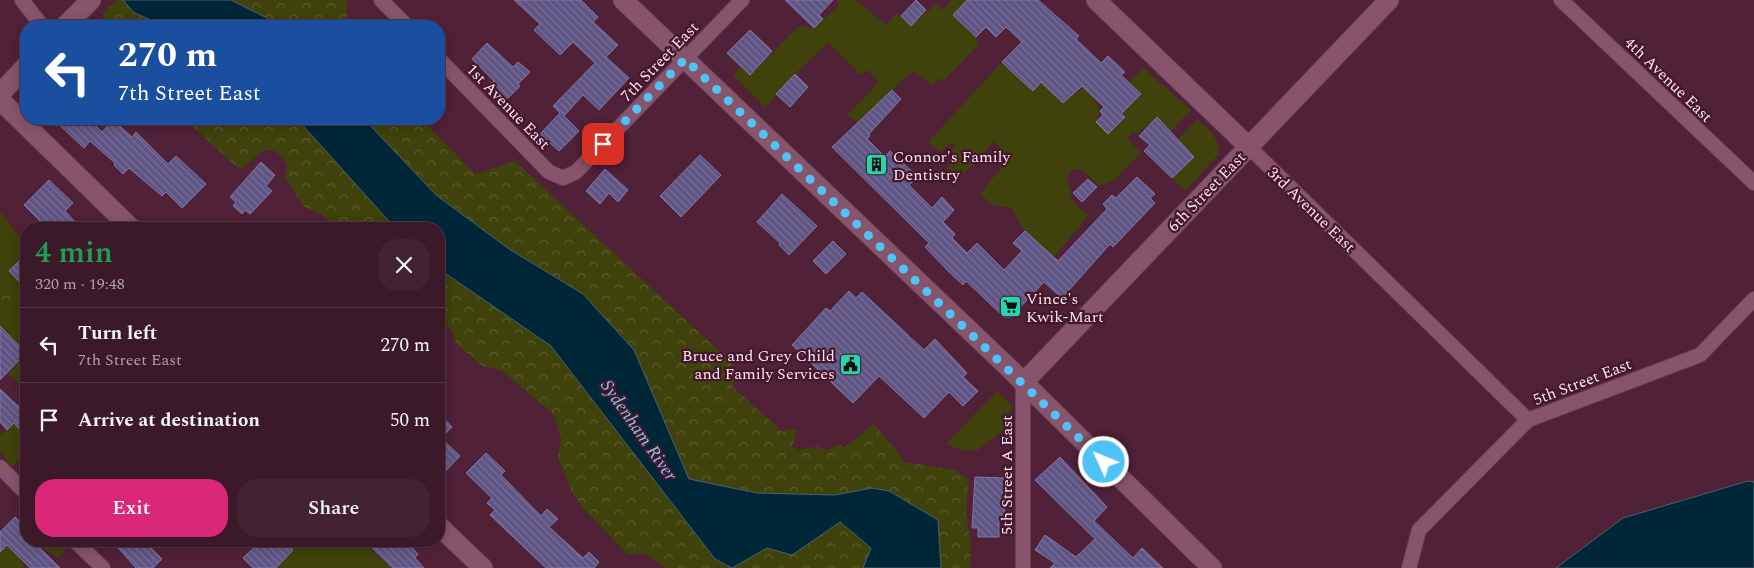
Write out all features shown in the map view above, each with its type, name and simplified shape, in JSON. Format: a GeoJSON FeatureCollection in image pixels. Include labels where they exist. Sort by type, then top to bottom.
{"type":"FeatureCollection","features":[{"type":"Feature","properties":{"kind":"main road"},"geometry":{"type":"LineString","coordinates":[[623,0],[1023,383],[1212,568]]}},
{"type":"Feature","properties":{"kind":"main road","name":"3rd Avenue East"},"geometry":{"type":"LineString","coordinates":[[1096,0],[1248,146]]}},
{"type":"Feature","properties":{"kind":"main road","name":"6th Street East"},"geometry":{"type":"LineString","coordinates":[[1023,383],[1389,0]]}},
{"type":"Feature","properties":{"kind":"main road"},"geometry":{"type":"LineString","coordinates":[[71,20],[88,3]]}},
{"type":"Feature","properties":{"kind":"main road"},"geometry":{"type":"LineString","coordinates":[[0,94],[20,72]]}},
{"type":"Feature","properties":{"kind":"main road"},"geometry":{"type":"LineString","coordinates":[[0,100],[20,120]]}},
{"type":"Feature","properties":{"kind":"main road"},"geometry":{"type":"LineString","coordinates":[[26,125],[125,222]]}},
{"type":"Feature","properties":{"kind":"main road"},"geometry":{"type":"LineString","coordinates":[[445,532],[483,568]]}},
{"type":"Feature","properties":{"kind":"street"},"geometry":{"type":"LineString","coordinates":[[22,0],[37,20]]}},
{"type":"Feature","properties":{"kind":"street"},"geometry":{"type":"LineString","coordinates":[[381,0],[401,20]]}},
{"type":"Feature","properties":{"kind":"street","name":"7th Street East"},"geometry":{"type":"LineString","coordinates":[[555,176],[562,178],[576,172],[742,0]]}},
{"type":"Feature","properties":{"kind":"street","name":"4th Avenue East"},"geometry":{"type":"LineString","coordinates":[[1561,0],[1754,184]]}},
{"type":"Feature","properties":{"kind":"street","name":"1st Avenue East"},"geometry":{"type":"LineString","coordinates":[[445,65],[555,176]]}},
{"type":"Feature","properties":{"kind":"street","name":"3rd Avenue East"},"geometry":{"type":"LineString","coordinates":[[1248,146],[1528,420]]}},
{"type":"Feature","properties":{"kind":"street","name":"5th Street East"},"geometry":{"type":"LineString","coordinates":[[1409,568],[1419,530],[1528,420],[1700,355],[1754,299]]}},
{"type":"Feature","properties":{"kind":"street","name":"5th Street A East"},"geometry":{"type":"LineString","coordinates":[[1023,383],[1023,568]]}},
{"type":"Feature","properties":{"kind":"street"},"geometry":{"type":"LineString","coordinates":[[0,467],[20,487]]}},
{"type":"Feature","properties":{"kind":"street"},"geometry":{"type":"LineString","coordinates":[[81,547],[102,568]]}},
{"type":"Feature","properties":{"kind":"green space"},"geometry":{"type":"Polygon","coordinates":[[[116,0],[123,0],[133,12],[151,20],[104,20],[103,14],[116,0]]]}},
{"type":"Feature","properties":{"kind":"green space"},"geometry":{"type":"Polygon","coordinates":[[[231,0],[347,0],[347,20],[271,20],[231,0]]]}},
{"type":"Feature","properties":{"kind":"green space"},"geometry":{"type":"Polygon","coordinates":[[[837,0],[856,0],[886,25],[897,13],[911,26],[936,4],[942,10],[952,0],[967,0],[953,15],[976,37],[978,45],[943,81],[939,78],[932,85],[913,71],[857,122],[847,115],[879,82],[867,70],[861,75],[828,43],[795,74],[765,107],[733,76],[741,66],[751,74],[799,26],[814,28],[839,5],[837,0]]]}},
{"type":"Feature","properties":{"kind":"green space"},"geometry":{"type":"Polygon","coordinates":[[[1002,62],[1033,91],[1044,79],[1059,95],[1057,98],[1062,103],[1083,88],[1093,97],[1100,111],[1096,122],[1108,134],[1125,118],[1121,114],[1141,95],[1129,82],[1143,68],[1191,110],[1171,131],[1157,117],[1137,134],[1133,131],[1127,139],[1141,152],[1114,181],[1099,186],[1081,169],[1073,169],[1067,179],[1071,190],[1070,197],[1078,207],[1089,215],[1054,257],[1025,231],[1011,208],[993,205],[980,194],[1009,158],[994,141],[961,177],[947,168],[957,158],[951,151],[955,147],[951,142],[941,152],[928,142],[1002,62]]]}},
{"type":"Feature","properties":{"kind":"green space"},"geometry":{"type":"Polygon","coordinates":[[[1197,119],[1216,139],[1219,154],[1185,191],[1172,178],[1194,157],[1177,140],[1197,119]]]}},
{"type":"Feature","properties":{"kind":"green space"},"geometry":{"type":"Polygon","coordinates":[[[191,125],[302,125],[390,222],[328,222],[323,215],[303,206],[285,178],[287,164],[276,151],[265,149],[240,170],[191,125]]]}},
{"type":"Feature","properties":{"kind":"green space"},"geometry":{"type":"Polygon","coordinates":[[[370,125],[427,125],[475,174],[515,161],[728,359],[739,375],[732,386],[782,432],[789,428],[797,431],[792,447],[799,450],[818,446],[827,451],[837,444],[845,447],[874,424],[905,462],[955,470],[969,480],[966,512],[971,545],[970,568],[941,568],[938,520],[890,491],[872,488],[835,495],[757,493],[689,479],[634,350],[583,294],[509,249],[436,195],[370,125]]]}},
{"type":"Feature","properties":{"kind":"green space"},"geometry":{"type":"Polygon","coordinates":[[[0,212],[20,237],[20,259],[9,271],[20,282],[20,347],[0,326],[0,309],[9,302],[4,275],[0,273],[0,212]]]}},
{"type":"Feature","properties":{"kind":"green space"},"geometry":{"type":"Polygon","coordinates":[[[0,273],[12,287],[9,302],[0,309],[0,273]]]}},
{"type":"Feature","properties":{"kind":"green space"},"geometry":{"type":"Polygon","coordinates":[[[445,273],[551,346],[715,559],[731,568],[666,568],[646,554],[627,554],[582,507],[572,492],[558,457],[561,438],[555,416],[502,371],[482,366],[456,343],[451,329],[445,326],[445,273]]]}},
{"type":"Feature","properties":{"kind":"green space"},"geometry":{"type":"Polygon","coordinates":[[[20,361],[20,383],[8,374],[20,361]]]}},
{"type":"Feature","properties":{"kind":"green space"},"geometry":{"type":"Polygon","coordinates":[[[997,391],[1011,404],[1009,419],[1001,432],[976,451],[961,450],[946,444],[997,391]]]}},
{"type":"Feature","properties":{"kind":"green space"},"geometry":{"type":"Polygon","coordinates":[[[14,423],[20,430],[20,460],[12,467],[0,452],[0,435],[14,423]]]}},
{"type":"Feature","properties":{"kind":"green space"},"geometry":{"type":"Polygon","coordinates":[[[840,522],[871,548],[863,568],[732,568],[767,548],[792,555],[840,522]]]}},
{"type":"Feature","properties":{"kind":"green space"},"geometry":{"type":"Polygon","coordinates":[[[20,531],[20,547],[31,547],[20,558],[25,568],[0,568],[0,545],[4,548],[20,531]]]}},
{"type":"Feature","properties":{"kind":"green space"},"geometry":{"type":"Polygon","coordinates":[[[41,547],[66,547],[58,558],[41,547]]]}},
{"type":"Feature","properties":{"kind":"green space"},"geometry":{"type":"Polygon","coordinates":[[[295,547],[367,547],[393,568],[277,568],[295,547]]]}},
{"type":"Feature","properties":{"kind":"water"},"geometry":{"type":"Polygon","coordinates":[[[123,0],[231,0],[271,20],[151,20],[133,12],[123,0]]]}},
{"type":"Feature","properties":{"kind":"water","name":"Sydenham River"},"geometry":{"type":"Polygon","coordinates":[[[302,125],[370,125],[436,195],[509,249],[583,294],[634,350],[689,479],[757,493],[835,495],[872,488],[889,491],[938,520],[941,568],[863,568],[871,548],[840,522],[792,555],[767,548],[732,568],[715,559],[551,346],[445,273],[445,222],[390,222],[302,125]]]}},
{"type":"Feature","properties":{"kind":"water"},"geometry":{"type":"Polygon","coordinates":[[[1748,481],[1754,482],[1754,568],[1556,568],[1623,518],[1748,481]]]}},
{"type":"Feature","properties":{"kind":"building"},"geometry":{"type":"Polygon","coordinates":[[[514,0],[581,0],[598,17],[593,22],[618,45],[606,57],[629,78],[599,110],[583,95],[564,116],[579,131],[559,151],[540,134],[560,113],[553,106],[595,63],[573,42],[560,55],[534,30],[540,24],[514,0]]]}},
{"type":"Feature","properties":{"kind":"building"},"geometry":{"type":"Polygon","coordinates":[[[785,0],[833,0],[819,15],[823,19],[814,28],[785,0]]]}},
{"type":"Feature","properties":{"kind":"building"},"geometry":{"type":"Polygon","coordinates":[[[916,0],[926,10],[911,26],[901,16],[916,0]]]}},
{"type":"Feature","properties":{"kind":"building"},"geometry":{"type":"Polygon","coordinates":[[[967,0],[1038,0],[1079,36],[1076,39],[1101,63],[1108,56],[1125,72],[1121,75],[1141,94],[1121,114],[1125,117],[1108,134],[1096,122],[1103,115],[1100,111],[1104,107],[1082,86],[1063,103],[1041,82],[1033,91],[1012,72],[1002,62],[1022,42],[1006,27],[996,37],[986,27],[976,37],[953,15],[967,0]]]}},
{"type":"Feature","properties":{"kind":"building"},"geometry":{"type":"Polygon","coordinates":[[[750,30],[772,51],[750,75],[727,53],[750,30]]]}},
{"type":"Feature","properties":{"kind":"building"},"geometry":{"type":"Polygon","coordinates":[[[487,43],[513,67],[518,62],[530,72],[518,84],[520,86],[506,100],[490,84],[494,81],[472,59],[487,43]]]}},
{"type":"Feature","properties":{"kind":"building"},"geometry":{"type":"Polygon","coordinates":[[[795,74],[808,87],[790,107],[776,94],[795,74]]]}},
{"type":"Feature","properties":{"kind":"building"},"geometry":{"type":"Polygon","coordinates":[[[892,90],[901,99],[869,134],[870,136],[867,139],[885,157],[890,151],[918,177],[909,185],[932,208],[942,197],[954,210],[943,222],[955,234],[952,238],[967,253],[977,243],[1004,270],[1022,251],[1013,243],[1025,231],[1058,261],[1107,209],[1103,204],[1112,195],[1116,198],[1137,177],[1155,194],[1150,198],[1155,203],[1113,247],[1110,244],[1062,298],[1044,282],[1011,317],[1004,317],[966,281],[963,285],[949,272],[925,247],[929,243],[832,147],[892,90]]]}},
{"type":"Feature","properties":{"kind":"building"},"geometry":{"type":"Polygon","coordinates":[[[1157,117],[1194,157],[1172,178],[1144,151],[1150,145],[1139,136],[1157,117]]]}},
{"type":"Feature","properties":{"kind":"building"},"geometry":{"type":"Polygon","coordinates":[[[59,125],[94,125],[102,132],[108,125],[119,125],[132,137],[136,132],[168,164],[176,156],[206,184],[182,208],[166,192],[162,196],[129,168],[123,174],[114,165],[115,163],[90,141],[84,148],[59,125]]]}},
{"type":"Feature","properties":{"kind":"building"},"geometry":{"type":"Polygon","coordinates":[[[700,155],[721,175],[681,217],[660,196],[700,155]]]}},
{"type":"Feature","properties":{"kind":"building"},"geometry":{"type":"Polygon","coordinates":[[[261,162],[275,175],[266,186],[272,191],[250,214],[245,210],[242,214],[233,206],[236,202],[230,197],[261,162]]]}},
{"type":"Feature","properties":{"kind":"building"},"geometry":{"type":"Polygon","coordinates":[[[605,169],[628,190],[618,202],[609,193],[600,204],[586,191],[605,169]]]}},
{"type":"Feature","properties":{"kind":"building"},"geometry":{"type":"Polygon","coordinates":[[[1088,179],[1097,187],[1082,202],[1073,193],[1088,179]]]}},
{"type":"Feature","properties":{"kind":"building"},"geometry":{"type":"Polygon","coordinates":[[[49,180],[73,203],[65,211],[75,222],[41,222],[24,205],[49,180]]]}},
{"type":"Feature","properties":{"kind":"building"},"geometry":{"type":"Polygon","coordinates":[[[782,194],[817,226],[789,255],[779,245],[780,243],[757,222],[782,194]]]}},
{"type":"Feature","properties":{"kind":"building"},"geometry":{"type":"Polygon","coordinates":[[[833,241],[846,254],[826,274],[813,261],[833,241]]]}},
{"type":"Feature","properties":{"kind":"building"},"geometry":{"type":"Polygon","coordinates":[[[20,260],[20,282],[9,271],[20,260]]]}},
{"type":"Feature","properties":{"kind":"building","name":"Bruce and Grey Child and Family Services"},"geometry":{"type":"Polygon","coordinates":[[[849,291],[856,298],[862,292],[924,350],[935,339],[967,373],[963,377],[978,391],[963,406],[949,392],[924,418],[879,376],[853,403],[792,345],[826,308],[830,311],[849,291]]]}},
{"type":"Feature","properties":{"kind":"building"},"geometry":{"type":"Polygon","coordinates":[[[0,326],[20,347],[20,359],[0,380],[0,326]]]}},
{"type":"Feature","properties":{"kind":"building"},"geometry":{"type":"Polygon","coordinates":[[[0,389],[20,406],[20,430],[14,423],[7,430],[0,422],[0,389]]]}},
{"type":"Feature","properties":{"kind":"building"},"geometry":{"type":"Polygon","coordinates":[[[445,419],[452,427],[445,434],[445,419]]]}},
{"type":"Feature","properties":{"kind":"building"},"geometry":{"type":"Polygon","coordinates":[[[445,442],[460,456],[445,472],[445,442]]]}},
{"type":"Feature","properties":{"kind":"building"},"geometry":{"type":"Polygon","coordinates":[[[486,453],[505,471],[501,475],[541,516],[547,509],[558,519],[549,527],[583,558],[589,552],[599,562],[594,568],[546,568],[490,515],[495,510],[487,503],[492,498],[466,473],[486,453]]]}},
{"type":"Feature","properties":{"kind":"building"},"geometry":{"type":"Polygon","coordinates":[[[1060,457],[1107,507],[1094,521],[1133,558],[1142,548],[1163,568],[1050,568],[1055,563],[1035,550],[1045,535],[1076,557],[1095,539],[1035,480],[1060,457]]]}},
{"type":"Feature","properties":{"kind":"building"},"geometry":{"type":"Polygon","coordinates":[[[975,477],[1006,478],[1004,519],[999,519],[999,537],[978,537],[978,528],[972,528],[975,477]]]}},
{"type":"Feature","properties":{"kind":"building"},"geometry":{"type":"Polygon","coordinates":[[[15,517],[20,522],[20,547],[39,547],[60,568],[30,568],[7,545],[0,552],[0,532],[15,517]]]}},
{"type":"Feature","properties":{"kind":"building"},"geometry":{"type":"Polygon","coordinates":[[[117,547],[150,547],[162,559],[153,568],[136,568],[117,547]]]}},
{"type":"Feature","properties":{"kind":"building"},"geometry":{"type":"Polygon","coordinates":[[[255,547],[290,547],[293,550],[276,568],[253,568],[243,558],[255,547]]]}},
{"type":"Feature","properties":{"kind":"building"},"geometry":{"type":"Polygon","coordinates":[[[371,547],[411,547],[418,554],[415,558],[424,568],[393,568],[371,547]]]}},
{"type":"Feature","properties":{"kind":"place","name":"Connor's Family Dentistry"},"geometry":{"type":"Point","coordinates":[877,165]}},
{"type":"Feature","properties":{"kind":"place","name":"Vince's Kwik-Mart"},"geometry":{"type":"Point","coordinates":[1010,307]}},
{"type":"Feature","properties":{"kind":"place","name":"Bruce and Grey Child and Family Services"},"geometry":{"type":"Point","coordinates":[851,364]}},
{"type":"Feature","properties":{"kind":"route"},"geometry":{"type":"LineString","coordinates":[[603,144],[685,59],[1104,462]]}}]}
